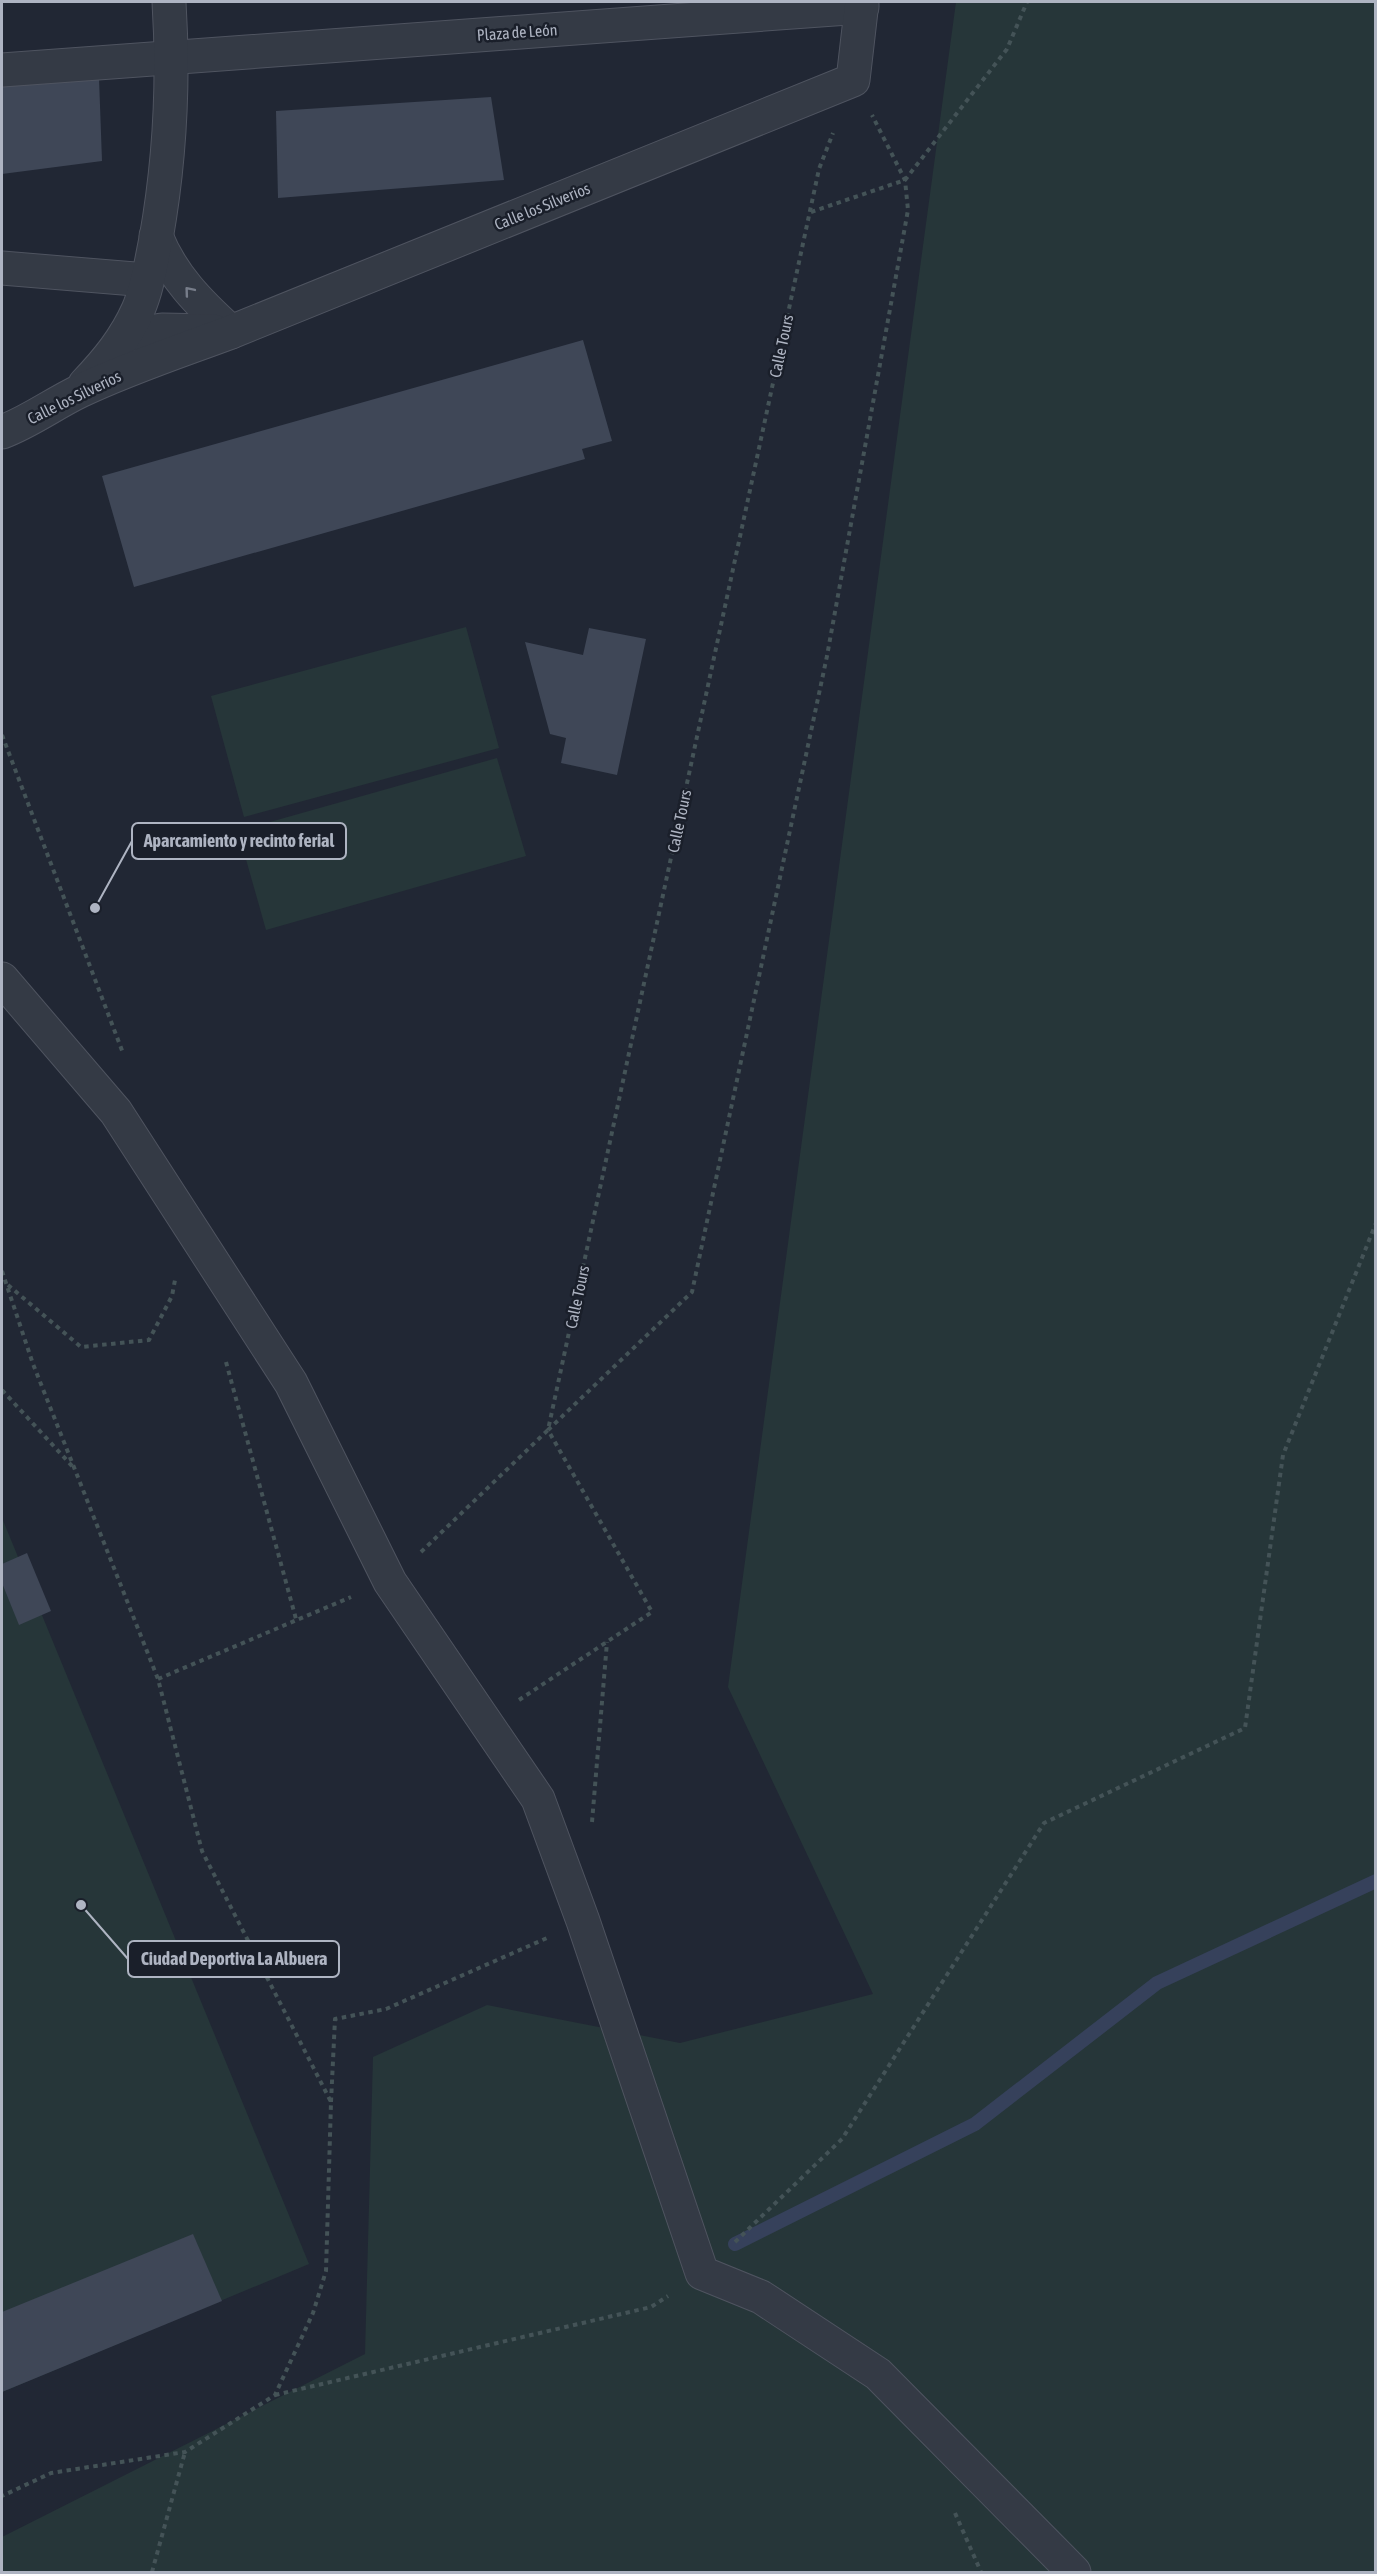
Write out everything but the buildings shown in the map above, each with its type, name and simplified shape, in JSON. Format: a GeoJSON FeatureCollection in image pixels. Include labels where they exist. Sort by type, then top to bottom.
{"type":"FeatureCollection","features":[{"type":"Feature","properties":{"kind":"street"},"geometry":{"type":"LineString","coordinates":[[78,392],[113,354],[126,333],[139,308],[147,280],[167,174],[172,57],[169,2]]}},
{"type":"Feature","properties":{"kind":"street"},"geometry":{"type":"LineString","coordinates":[[854,80],[862,4]]}},
{"type":"Feature","properties":{"kind":"street","name":"Plaza de León"},"geometry":{"type":"LineString","coordinates":[[2,70],[862,4]]}},
{"type":"Feature","properties":{"kind":"street","name":"Calle los Silverios"},"geometry":{"type":"LineString","coordinates":[[2,432],[78,392],[147,363],[231,332],[854,80]]}},
{"type":"Feature","properties":{"kind":"street"},"geometry":{"type":"LineString","coordinates":[[156,236],[176,276],[195,298],[231,332]]}},
{"type":"Feature","properties":{"kind":"street"},"geometry":{"type":"LineString","coordinates":[[2,268],[147,280]]}},
{"type":"Feature","properties":{"kind":"street","name":"Calle los Silverios"},"geometry":{"type":"LineString","coordinates":[[126,333],[138,334],[162,330],[231,332]]}},
{"type":"Feature","properties":{"kind":"street"},"geometry":{"type":"LineString","coordinates":[[126,333],[147,363]]}},
{"type":"Feature","properties":{"kind":"street"},"geometry":{"type":"LineString","coordinates":[[2,979],[116,1112],[291,1383],[390,1582],[538,1799],[583,1921],[702,2273],[761,2297],[878,2374],[1074,2572]]}},
{"type":"Feature","properties":{"kind":"path"},"geometry":{"type":"LineString","coordinates":[[810,212],[905,180],[1007,49],[1027,2]]}},
{"type":"Feature","properties":{"kind":"path"},"geometry":{"type":"LineString","coordinates":[[158,1679],[296,1619],[390,1582],[692,1292],[827,656],[908,210],[905,180],[854,80]]}},
{"type":"Feature","properties":{"kind":"path","name":"Calle Tours"},"geometry":{"type":"LineString","coordinates":[[548,1431],[819,169],[854,80]]}},
{"type":"Feature","properties":{"kind":"path"},"geometry":{"type":"LineString","coordinates":[[2,735],[124,1057]]}},
{"type":"Feature","properties":{"kind":"path"},"geometry":{"type":"LineString","coordinates":[[2,2496],[51,2473],[185,2452],[275,2395],[651,2307],[702,2273],[842,2139],[1044,1823],[1245,1728],[1283,1455],[1376,1223]]}},
{"type":"Feature","properties":{"kind":"path"},"geometry":{"type":"LineString","coordinates":[[6,1284],[81,1347],[149,1340],[172,1296],[188,1224]]}},
{"type":"Feature","properties":{"kind":"path"},"geometry":{"type":"LineString","coordinates":[[2,1271],[33,1364],[158,1679],[202,1851],[331,2102]]}},
{"type":"Feature","properties":{"kind":"path"},"geometry":{"type":"LineString","coordinates":[[226,1361],[296,1619]]}},
{"type":"Feature","properties":{"kind":"path"},"geometry":{"type":"LineString","coordinates":[[2,1390],[74,1468]]}},
{"type":"Feature","properties":{"kind":"path"},"geometry":{"type":"LineString","coordinates":[[486,1722],[652,1612],[548,1431]]}},
{"type":"Feature","properties":{"kind":"path"},"geometry":{"type":"LineString","coordinates":[[591,1828],[608,1642]]}},
{"type":"Feature","properties":{"kind":"path"},"geometry":{"type":"LineString","coordinates":[[275,2395],[313,2313],[326,2271],[335,2019],[386,2009],[494,1963],[583,1921]]}},
{"type":"Feature","properties":{"kind":"path"},"geometry":{"type":"LineString","coordinates":[[152,2572],[185,2452]]}},
{"type":"Feature","properties":{"kind":"shaded area"},"geometry":{"type":"Polygon","coordinates":[[[956,2],[1375,2],[1375,2572],[2,2572],[2,2537],[365,2354],[373,2057],[487,2005],[680,2043],[873,1994],[728,1687],[956,2]]]}},
{"type":"Feature","properties":{"kind":"shaded area"},"geometry":{"type":"Polygon","coordinates":[[[466,627],[499,748],[244,817],[211,696],[466,627]]]}},
{"type":"Feature","properties":{"kind":"shaded area"},"geometry":{"type":"Polygon","coordinates":[[[497,758],[526,856],[266,930],[238,831],[497,758]]]}},
{"type":"Feature","properties":{"kind":"shaded area"},"geometry":{"type":"Polygon","coordinates":[[[2,1518],[309,2264],[2,2392],[2,1518]]]}},
{"type":"Feature","properties":{"kind":"waterway"},"geometry":{"type":"LineString","coordinates":[[735,2244],[975,2124],[1157,1983],[1376,1881]]}},
{"type":"Feature","properties":{"kind":"place","name":"Aparcamiento y recinto ferial"},"geometry":{"type":"Point","coordinates":[95,908]}},
{"type":"Feature","properties":{"kind":"place","name":"Ciudad Deportiva La Albuera"},"geometry":{"type":"Point","coordinates":[81,1905]}}]}
